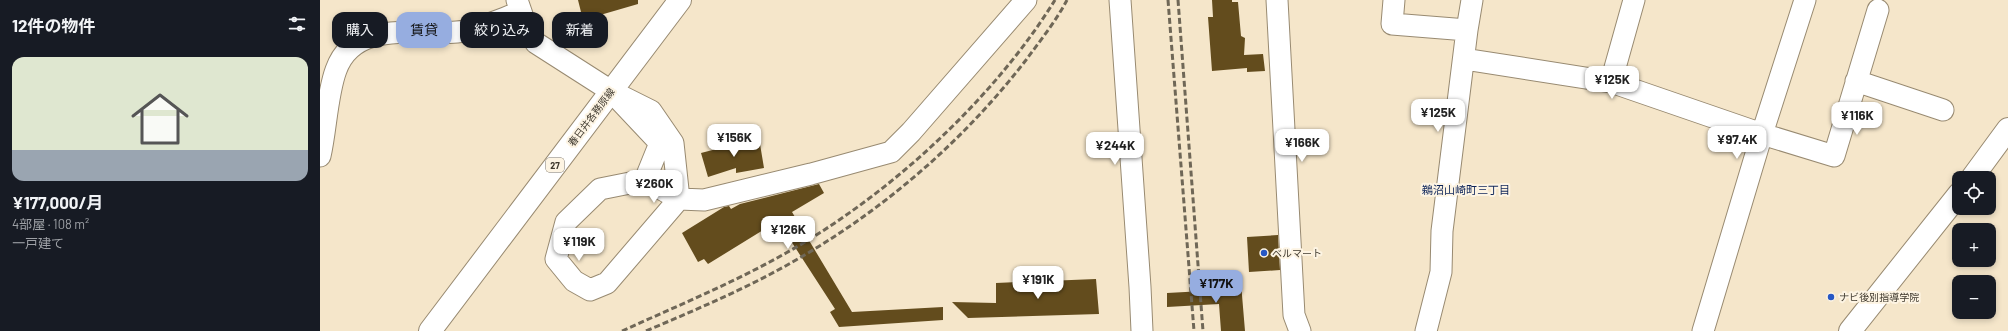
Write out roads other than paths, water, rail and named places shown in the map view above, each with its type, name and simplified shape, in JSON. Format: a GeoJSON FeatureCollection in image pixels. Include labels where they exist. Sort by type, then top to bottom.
{"type":"FeatureCollection","features":[{"type":"Feature","properties":{"kind":"main road","name":"春日井各務原線"},"geometry":{"type":"LineString","coordinates":[[430,331],[680,0]]}},
{"type":"Feature","properties":{"kind":"main road"},"geometry":{"type":"LineString","coordinates":[[1977,171],[2008,129]]}},
{"type":"Feature","properties":{"kind":"main road"},"geometry":{"type":"LineString","coordinates":[[1850,331],[1952,203]]}},
{"type":"Feature","properties":{"kind":"street"},"geometry":{"type":"LineString","coordinates":[[320,156],[336,69],[344,54],[356,43],[373,36],[392,33],[458,32],[519,6],[528,32],[536,43],[611,91],[651,111],[673,143],[679,199],[607,283],[590,290],[574,281],[556,259],[566,222],[600,189],[645,180],[679,199],[704,200],[811,174],[891,152],[922,120],[1026,0]]}},
{"type":"Feature","properties":{"kind":"street"},"geometry":{"type":"LineString","coordinates":[[1120,0],[1142,331]]}},
{"type":"Feature","properties":{"kind":"street"},"geometry":{"type":"LineString","coordinates":[[1277,0],[1294,315],[1300,331]]}},
{"type":"Feature","properties":{"kind":"street"},"geometry":{"type":"LineString","coordinates":[[1394,0],[1392,24],[1467,30]]}},
{"type":"Feature","properties":{"kind":"street"},"geometry":{"type":"LineString","coordinates":[[1426,331],[1441,272],[1442,231],[1472,0]]}},
{"type":"Feature","properties":{"kind":"street"},"geometry":{"type":"LineString","coordinates":[[1611,82],[1634,0]]}},
{"type":"Feature","properties":{"kind":"street"},"geometry":{"type":"LineString","coordinates":[[1703,331],[1762,134],[1805,0]]}},
{"type":"Feature","properties":{"kind":"street"},"geometry":{"type":"LineString","coordinates":[[1464,58],[1611,82],[1762,134],[1834,156],[1878,10]]}},
{"type":"Feature","properties":{"kind":"street"},"geometry":{"type":"LineString","coordinates":[[1856,81],[1943,110]]}},
{"type":"Feature","properties":{"kind":"street"},"geometry":{"type":"LineString","coordinates":[[611,91],[660,143],[645,180]]}},
{"type":"Feature","properties":{"kind":"railway"},"geometry":{"type":"LineString","coordinates":[[622,331],[705,294],[786,253],[824,230],[900,174],[936,143],[970,109],[1001,74],[1030,37],[1055,0]]}},
{"type":"Feature","properties":{"kind":"railway"},"geometry":{"type":"LineString","coordinates":[[646,331],[736,291],[789,264],[823,244],[887,199],[947,148],[975,120],[1026,60],[1053,23],[1067,0]]}},
{"type":"Feature","properties":{"kind":"railway"},"geometry":{"type":"LineString","coordinates":[[1168,0],[1194,331]]}},
{"type":"Feature","properties":{"kind":"railway"},"geometry":{"type":"LineString","coordinates":[[1178,0],[1203,331]]}},
{"type":"Feature","properties":{"kind":"place","name":"ベルマート"},"geometry":{"type":"Point","coordinates":[1264,253]}},
{"type":"Feature","properties":{"kind":"place","name":"ナビ後別指導学院"},"geometry":{"type":"Point","coordinates":[1831,297]}},
{"type":"Feature","properties":{"kind":"district","name":"鵜沼山崎町三丁目"},"geometry":{"type":"Point","coordinates":[1466,189]}}]}
